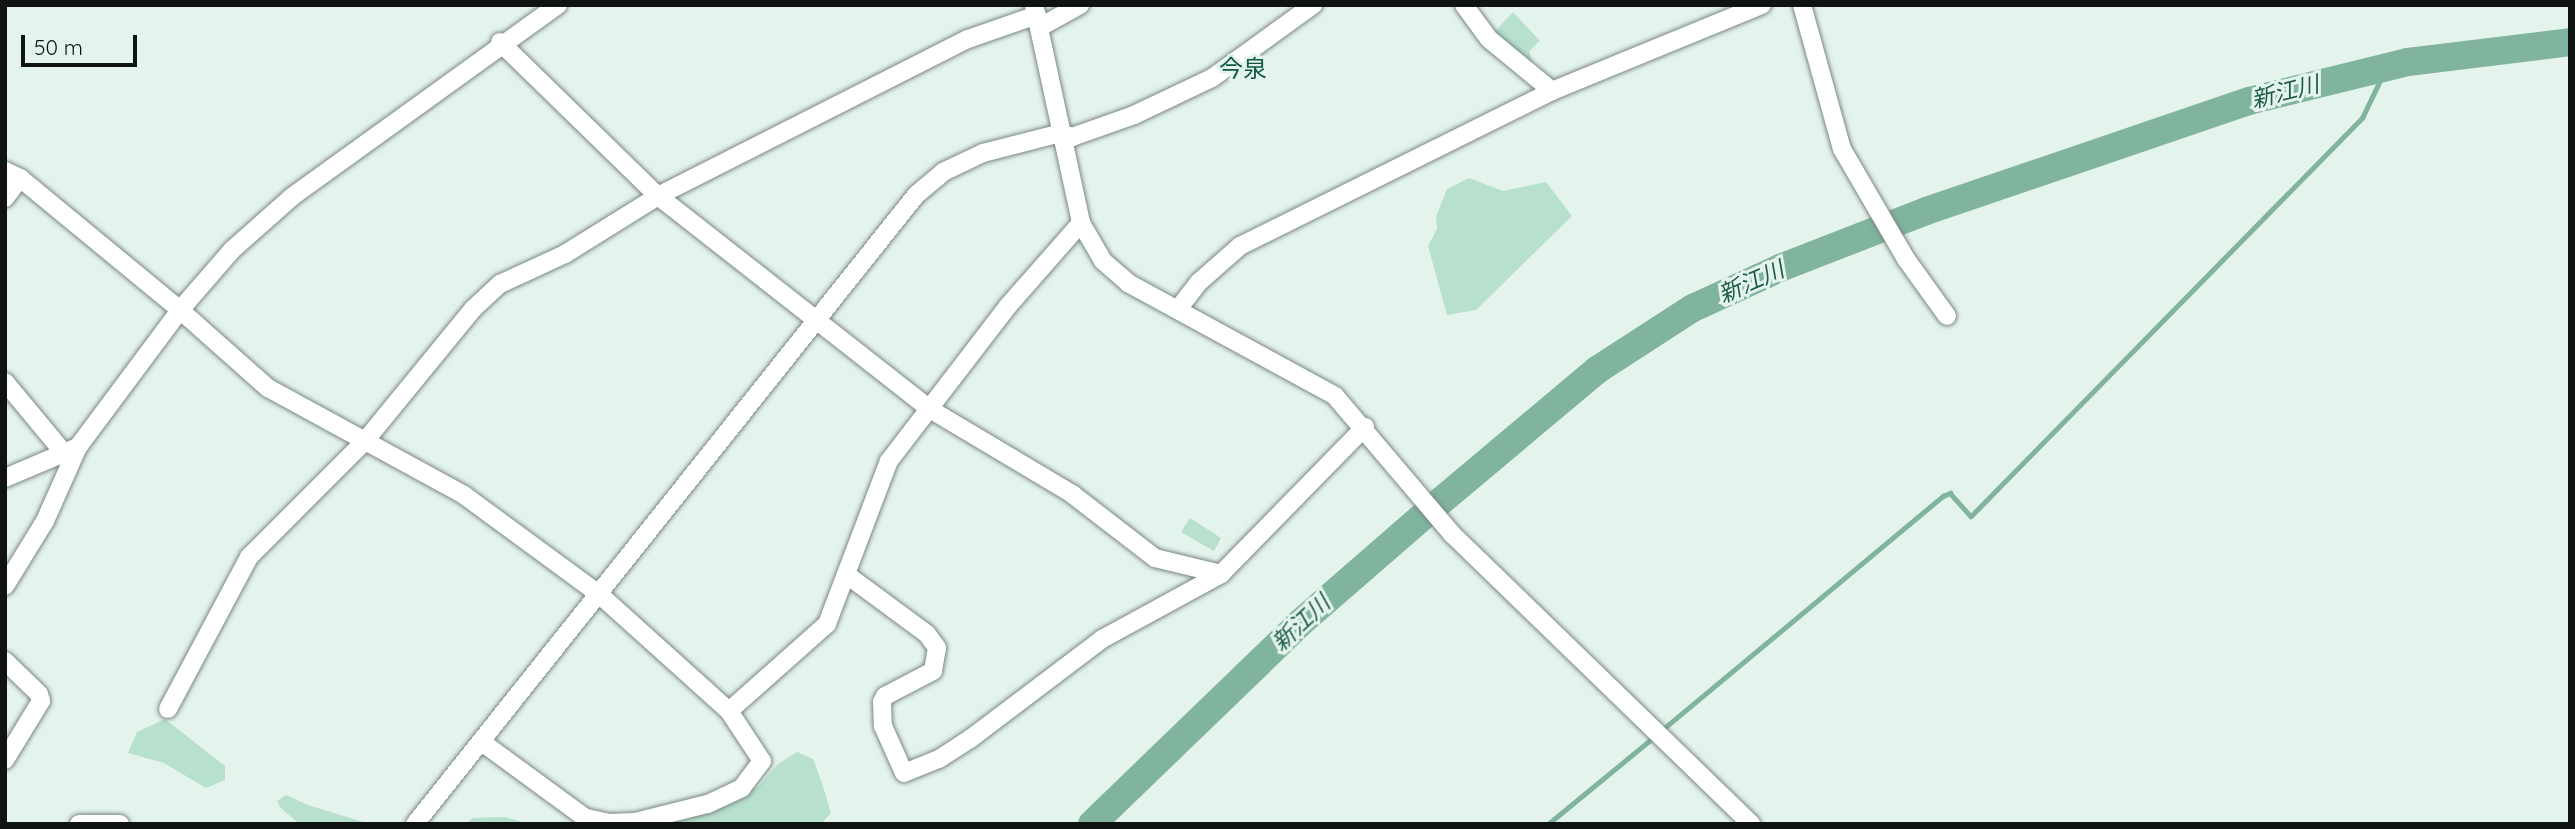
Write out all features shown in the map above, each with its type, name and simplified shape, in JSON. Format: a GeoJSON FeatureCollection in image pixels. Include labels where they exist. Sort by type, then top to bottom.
{"type":"FeatureCollection","features":[{"type":"Feature","properties":{"kind":"street"},"geometry":{"type":"LineString","coordinates":[[5,586],[45,521],[71,450],[180,310],[232,250],[293,196],[500,42],[558,5]]}},
{"type":"Feature","properties":{"kind":"street"},"geometry":{"type":"LineString","coordinates":[[168,709],[249,557],[365,442],[473,309],[500,284],[565,254],[658,196],[968,39],[1080,5]]}},
{"type":"Feature","properties":{"kind":"street"},"geometry":{"type":"LineString","coordinates":[[415,824],[483,743],[916,195],[943,172],[983,153],[1060,133],[1072,137],[1134,115],[1212,78],[1313,5]]}},
{"type":"Feature","properties":{"kind":"street"},"geometry":{"type":"LineString","coordinates":[[1464,5],[1489,39],[1552,91]]}},
{"type":"Feature","properties":{"kind":"street"},"geometry":{"type":"LineString","coordinates":[[1178,309],[1198,283],[1240,246],[1552,91],[1762,5]]}},
{"type":"Feature","properties":{"kind":"street"},"geometry":{"type":"LineString","coordinates":[[1802,5],[1842,149],[1906,259],[1947,316]]}},
{"type":"Feature","properties":{"kind":"street"},"geometry":{"type":"LineString","coordinates":[[1037,16],[1081,223],[1103,261],[1128,283],[1335,396],[1365,427],[1447,527],[1751,824]]}},
{"type":"Feature","properties":{"kind":"street"},"geometry":{"type":"LineString","coordinates":[[500,42],[658,196],[928,408],[1072,494],[1155,558],[1222,574]]}},
{"type":"Feature","properties":{"kind":"street"},"geometry":{"type":"LineString","coordinates":[[5,198],[13,175],[180,310],[268,388],[464,495],[599,594],[729,711],[762,761],[755,775],[742,788],[707,804],[635,822],[584,817],[483,743]]}},
{"type":"Feature","properties":{"kind":"street"},"geometry":{"type":"LineString","coordinates":[[729,711],[827,624],[880,479],[928,408],[1066,236],[1081,223]]}},
{"type":"Feature","properties":{"kind":"street"},"geometry":{"type":"LineString","coordinates":[[5,382],[71,450]]}},
{"type":"Feature","properties":{"kind":"street"},"geometry":{"type":"LineString","coordinates":[[847,575],[927,634],[937,649],[933,671],[885,696],[882,702],[883,726],[904,773],[939,759],[970,739],[1102,639],[1222,574],[1365,427]]}},
{"type":"Feature","properties":{"kind":"street"},"geometry":{"type":"LineString","coordinates":[[5,478],[71,450]]}},
{"type":"Feature","properties":{"kind":"street"},"geometry":{"type":"LineString","coordinates":[[5,661],[40,694],[41,701],[5,760]]}},
{"type":"Feature","properties":{"kind":"street"},"geometry":{"type":"LineString","coordinates":[[79,824],[120,824]]}},
{"type":"Feature","properties":{"kind":"green space"},"geometry":{"type":"Polygon","coordinates":[[[1513,12],[1540,41],[1529,51],[1535,69],[1493,34],[1513,12]]]}},
{"type":"Feature","properties":{"kind":"green space"},"geometry":{"type":"Polygon","coordinates":[[[1469,178],[1503,191],[1546,182],[1572,216],[1476,310],[1447,315],[1428,246],[1437,229],[1436,217],[1447,189],[1469,178]]]}},
{"type":"Feature","properties":{"kind":"green space"},"geometry":{"type":"Polygon","coordinates":[[[1190,518],[1221,538],[1214,551],[1181,532],[1190,518]]]}},
{"type":"Feature","properties":{"kind":"green space"},"geometry":{"type":"Polygon","coordinates":[[[165,719],[225,766],[225,780],[206,788],[164,763],[128,753],[137,732],[165,719]]]}},
{"type":"Feature","properties":{"kind":"green space"},"geometry":{"type":"Polygon","coordinates":[[[797,752],[813,759],[822,783],[831,813],[821,824],[661,824],[758,787],[778,764],[797,752]]]}},
{"type":"Feature","properties":{"kind":"green space"},"geometry":{"type":"Polygon","coordinates":[[[286,795],[308,805],[370,824],[299,824],[277,801],[286,795]]]}},
{"type":"Feature","properties":{"kind":"green space"},"geometry":{"type":"Polygon","coordinates":[[[505,817],[529,824],[465,824],[473,818],[505,817]]]}},
{"type":"Feature","properties":{"kind":"waterway","name":"新江川"},"geometry":{"type":"LineString","coordinates":[[1092,824],[1300,623],[1429,511],[1597,370],[1693,308],[1780,268],[1926,211],[2249,101],[2408,62],[2570,42]]}},
{"type":"Feature","properties":{"kind":"waterway"},"geometry":{"type":"LineString","coordinates":[[1662,730],[1943,496],[1950,493],[1971,516],[2362,118],[2387,66]]}},
{"type":"Feature","properties":{"kind":"waterway"},"geometry":{"type":"LineString","coordinates":[[1548,824],[1655,736]]}},
{"type":"Feature","properties":{"kind":"district","name":"今泉"},"geometry":{"type":"Point","coordinates":[1243,69]}}]}
